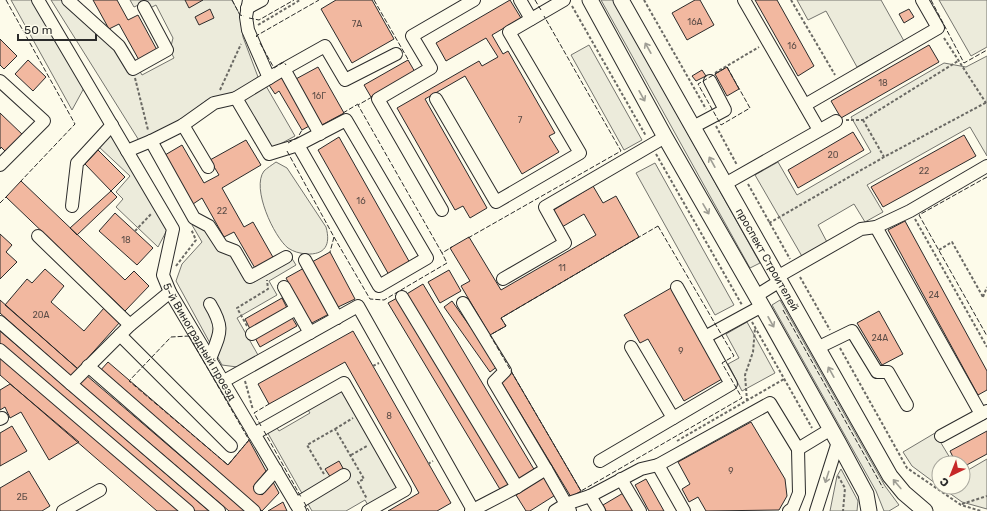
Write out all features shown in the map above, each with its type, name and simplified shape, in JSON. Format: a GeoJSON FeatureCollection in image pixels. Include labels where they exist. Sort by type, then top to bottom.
{"type":"FeatureCollection","features":[{"type":"Feature","properties":{"kind":"main road"},"geometry":{"type":"LineString","coordinates":[[590,0],[665,137],[831,429],[866,494],[869,511]]}},
{"type":"Feature","properties":{"kind":"main road","name":"проспект Строителей"},"geometry":{"type":"LineString","coordinates":[[621,0],[890,476],[904,493],[925,511]]}},
{"type":"Feature","properties":{"kind":"street","name":"5-й Виноградный проезд"},"geometry":{"type":"LineString","coordinates":[[38,0],[173,229],[163,275],[170,292],[298,507]]}},
{"type":"Feature","properties":{"kind":"street"},"geometry":{"type":"LineString","coordinates":[[68,0],[119,46],[133,69],[166,50],[144,7]]}},
{"type":"Feature","properties":{"kind":"street"},"geometry":{"type":"LineString","coordinates":[[262,0],[248,4],[246,17],[248,30],[269,78]]}},
{"type":"Feature","properties":{"kind":"street"},"geometry":{"type":"LineString","coordinates":[[442,210],[378,99],[431,68],[412,36],[474,0]]}},
{"type":"Feature","properties":{"kind":"street"},"geometry":{"type":"LineString","coordinates":[[520,0],[531,19]]}},
{"type":"Feature","properties":{"kind":"street"},"geometry":{"type":"LineString","coordinates":[[436,99],[496,202],[580,153],[509,32],[564,0]]}},
{"type":"Feature","properties":{"kind":"street"},"geometry":{"type":"LineString","coordinates":[[744,0],[819,130]]}},
{"type":"Feature","properties":{"kind":"street"},"geometry":{"type":"LineString","coordinates":[[805,104],[938,28],[922,0]]}},
{"type":"Feature","properties":{"kind":"street"},"geometry":{"type":"LineString","coordinates":[[127,151],[183,125],[214,103],[236,98],[325,46],[345,80],[396,54]]}},
{"type":"Feature","properties":{"kind":"street"},"geometry":{"type":"LineString","coordinates":[[284,69],[320,134]]}},
{"type":"Feature","properties":{"kind":"street"},"geometry":{"type":"LineString","coordinates":[[693,127],[725,110],[712,77]]}},
{"type":"Feature","properties":{"kind":"street"},"geometry":{"type":"LineString","coordinates":[[0,81],[44,121],[0,165]]}},
{"type":"Feature","properties":{"kind":"street"},"geometry":{"type":"LineString","coordinates":[[236,98],[269,154],[298,145],[346,120],[427,258],[379,286],[298,145]]}},
{"type":"Feature","properties":{"kind":"street"},"geometry":{"type":"LineString","coordinates":[[724,184],[836,121]]}},
{"type":"Feature","properties":{"kind":"street"},"geometry":{"type":"LineString","coordinates":[[72,206],[77,163],[112,125]]}},
{"type":"Feature","properties":{"kind":"street"},"geometry":{"type":"LineString","coordinates":[[183,125],[208,167]]}},
{"type":"Feature","properties":{"kind":"street"},"geometry":{"type":"LineString","coordinates":[[503,278],[565,243],[545,207],[665,137]]}},
{"type":"Feature","properties":{"kind":"street"},"geometry":{"type":"LineString","coordinates":[[151,141],[194,218],[209,226],[222,246],[235,252],[250,278],[286,257]]}},
{"type":"Feature","properties":{"kind":"street"},"geometry":{"type":"LineString","coordinates":[[705,337],[748,314],[779,279],[860,229],[876,227],[910,211],[987,166]]}},
{"type":"Feature","properties":{"kind":"street"},"geometry":{"type":"LineString","coordinates":[[876,227],[984,412],[941,436]]}},
{"type":"Feature","properties":{"kind":"street"},"geometry":{"type":"LineString","coordinates":[[38,236],[130,325]]}},
{"type":"Feature","properties":{"kind":"street"},"geometry":{"type":"LineString","coordinates":[[305,260],[337,318]]}},
{"type":"Feature","properties":{"kind":"street"},"geometry":{"type":"LineString","coordinates":[[284,287],[310,333]]}},
{"type":"Feature","properties":{"kind":"street"},"geometry":{"type":"LineString","coordinates":[[600,461],[731,384],[677,287]]}},
{"type":"Feature","properties":{"kind":"street"},"geometry":{"type":"LineString","coordinates":[[71,384],[130,325],[170,292]]}},
{"type":"Feature","properties":{"kind":"street"},"geometry":{"type":"LineString","coordinates":[[402,297],[517,487]]}},
{"type":"Feature","properties":{"kind":"street"},"geometry":{"type":"LineString","coordinates":[[463,303],[505,371],[494,382],[546,468],[568,508]]}},
{"type":"Feature","properties":{"kind":"street"},"geometry":{"type":"LineString","coordinates":[[210,304],[218,317],[220,325],[218,339],[210,359]]}},
{"type":"Feature","properties":{"kind":"street"},"geometry":{"type":"LineString","coordinates":[[224,381],[358,306],[472,510],[517,487],[546,468]]}},
{"type":"Feature","properties":{"kind":"street"},"geometry":{"type":"LineString","coordinates":[[252,334],[296,309]]}},
{"type":"Feature","properties":{"kind":"street"},"geometry":{"type":"LineString","coordinates":[[0,322],[218,511]]}},
{"type":"Feature","properties":{"kind":"street"},"geometry":{"type":"LineString","coordinates":[[817,348],[852,331],[877,372],[888,372],[907,405]]}},
{"type":"Feature","properties":{"kind":"street"},"geometry":{"type":"LineString","coordinates":[[120,335],[231,446]]}},
{"type":"Feature","properties":{"kind":"street"},"geometry":{"type":"LineString","coordinates":[[631,346],[673,418]]}},
{"type":"Feature","properties":{"kind":"street"},"geometry":{"type":"LineString","coordinates":[[0,350],[188,511]]}},
{"type":"Feature","properties":{"kind":"street"},"geometry":{"type":"LineString","coordinates":[[88,366],[254,511]]}},
{"type":"Feature","properties":{"kind":"street"},"geometry":{"type":"LineString","coordinates":[[254,434],[344,383],[405,490],[371,510]]}},
{"type":"Feature","properties":{"kind":"street"},"geometry":{"type":"LineString","coordinates":[[555,511],[568,508],[641,469],[658,464],[770,403],[798,449],[799,493],[793,508],[789,511]]}},
{"type":"Feature","properties":{"kind":"street"},"geometry":{"type":"LineString","coordinates":[[798,449],[831,429]]}},
{"type":"Feature","properties":{"kind":"street"},"geometry":{"type":"LineString","coordinates":[[816,511],[838,442]]}},
{"type":"Feature","properties":{"kind":"street"},"geometry":{"type":"LineString","coordinates":[[658,464],[684,511]]}},
{"type":"Feature","properties":{"kind":"street"},"geometry":{"type":"LineString","coordinates":[[260,488],[276,470]]}},
{"type":"Feature","properties":{"kind":"street"},"geometry":{"type":"LineString","coordinates":[[298,507],[330,483],[344,475]]}},
{"type":"Feature","properties":{"kind":"street"},"geometry":{"type":"LineString","coordinates":[[621,479],[640,511]]}},
{"type":"Feature","properties":{"kind":"street"},"geometry":{"type":"LineString","coordinates":[[63,511],[100,490]]}},
{"type":"Feature","properties":{"kind":"street"},"geometry":{"type":"LineString","coordinates":[[590,496],[599,511]]}},
{"type":"Feature","properties":{"kind":"path"},"geometry":{"type":"LineString","coordinates":[[214,103],[248,30],[300,0]]}},
{"type":"Feature","properties":{"kind":"path"},"geometry":{"type":"LineString","coordinates":[[568,0],[817,437]]}},
{"type":"Feature","properties":{"kind":"path"},"geometry":{"type":"LineString","coordinates":[[791,0],[840,85]]}},
{"type":"Feature","properties":{"kind":"path"},"geometry":{"type":"LineString","coordinates":[[769,223],[884,157],[987,103],[958,61],[938,28]]}},
{"type":"Feature","properties":{"kind":"path"},"geometry":{"type":"LineString","coordinates":[[712,77],[768,42]]}},
{"type":"Feature","properties":{"kind":"path"},"geometry":{"type":"LineString","coordinates":[[836,121],[863,120],[958,61]]}},
{"type":"Feature","properties":{"kind":"path"},"geometry":{"type":"LineString","coordinates":[[133,69],[151,141]]}},
{"type":"Feature","properties":{"kind":"path"},"geometry":{"type":"LineString","coordinates":[[863,120],[884,157]]}},
{"type":"Feature","properties":{"kind":"path"},"geometry":{"type":"LineString","coordinates":[[135,232],[159,205]]}},
{"type":"Feature","properties":{"kind":"path"},"geometry":{"type":"LineString","coordinates":[[910,211],[987,347]]}},
{"type":"Feature","properties":{"kind":"path"},"geometry":{"type":"LineString","coordinates":[[939,250],[952,242],[983,297]]}},
{"type":"Feature","properties":{"kind":"path"},"geometry":{"type":"LineString","coordinates":[[252,334],[237,308],[268,289],[266,268]]}},
{"type":"Feature","properties":{"kind":"path"},"geometry":{"type":"LineString","coordinates":[[983,297],[987,287]]}},
{"type":"Feature","properties":{"kind":"path"},"geometry":{"type":"LineString","coordinates":[[983,297],[987,296]]}},
{"type":"Feature","properties":{"kind":"path"},"geometry":{"type":"LineString","coordinates":[[754,412],[747,400],[745,375],[753,352],[755,327]]}},
{"type":"Feature","properties":{"kind":"path"},"geometry":{"type":"LineString","coordinates":[[330,483],[307,445],[361,414]]}},
{"type":"Feature","properties":{"kind":"path"},"geometry":{"type":"LineString","coordinates":[[335,429],[364,479],[358,482],[371,510]]}},
{"type":"Feature","properties":{"kind":"path"},"geometry":{"type":"LineString","coordinates":[[350,455],[376,440]]}},
{"type":"Feature","properties":{"kind":"path"},"geometry":{"type":"LineString","coordinates":[[832,463],[844,488],[843,511]]}},
{"type":"Feature","properties":{"kind":"path"},"geometry":{"type":"LineString","coordinates":[[961,505],[987,496]]}},
{"type":"Feature","properties":{"kind":"shaded area"},"geometry":{"type":"Polygon","coordinates":[[[11,0],[32,0],[84,88],[72,110],[11,0]]]}},
{"type":"Feature","properties":{"kind":"shaded area"},"geometry":{"type":"Polygon","coordinates":[[[51,0],[61,0],[138,68],[142,75],[174,58],[170,50],[173,38],[156,5],[148,9],[145,2],[134,7],[130,0],[232,0],[240,15],[243,37],[258,77],[229,97],[207,100],[178,122],[140,142],[51,0]]]}},
{"type":"Feature","properties":{"kind":"shaded area"},"geometry":{"type":"Polygon","coordinates":[[[601,0],[613,0],[760,263],[750,268],[601,0]]]}},
{"type":"Feature","properties":{"kind":"shaded area"},"geometry":{"type":"Polygon","coordinates":[[[797,0],[881,0],[904,41],[857,67],[826,11],[808,20],[797,0]]]}},
{"type":"Feature","properties":{"kind":"shaded area"},"geometry":{"type":"Polygon","coordinates":[[[939,0],[987,0],[987,47],[971,56],[939,0]]]}},
{"type":"Feature","properties":{"kind":"shaded area"},"geometry":{"type":"Polygon","coordinates":[[[589,45],[642,140],[624,150],[571,55],[589,45]]]}},
{"type":"Feature","properties":{"kind":"shaded area"},"geometry":{"type":"Polygon","coordinates":[[[987,56],[987,156],[970,127],[867,185],[883,212],[865,222],[854,204],[818,225],[828,244],[803,258],[755,175],[778,162],[797,195],[871,152],[851,117],[944,63],[966,67],[987,56]]]}},
{"type":"Feature","properties":{"kind":"shaded area"},"geometry":{"type":"Polygon","coordinates":[[[266,86],[295,136],[271,149],[243,100],[266,86]]]}},
{"type":"Feature","properties":{"kind":"shaded area"},"geometry":{"type":"Polygon","coordinates":[[[111,133],[168,228],[158,247],[116,207],[123,199],[116,192],[130,176],[98,146],[111,133]]]}},
{"type":"Feature","properties":{"kind":"shaded area"},"geometry":{"type":"Polygon","coordinates":[[[276,162],[287,168],[326,227],[328,239],[327,244],[322,251],[318,253],[303,254],[288,248],[282,242],[271,223],[262,200],[260,189],[264,171],[276,162]]]}},
{"type":"Feature","properties":{"kind":"shaded area"},"geometry":{"type":"Polygon","coordinates":[[[655,163],[734,305],[715,315],[636,173],[655,163]]]}},
{"type":"Feature","properties":{"kind":"shaded area"},"geometry":{"type":"Polygon","coordinates":[[[198,222],[233,253],[249,281],[291,257],[296,265],[269,281],[277,295],[237,318],[258,355],[237,367],[222,365],[176,281],[182,264],[202,242],[192,225],[198,222]]]}},
{"type":"Feature","properties":{"kind":"shaded area"},"geometry":{"type":"Polygon","coordinates":[[[780,300],[885,486],[899,505],[889,511],[884,511],[876,491],[772,305],[780,300]]]}},
{"type":"Feature","properties":{"kind":"shaded area"},"geometry":{"type":"Polygon","coordinates":[[[747,322],[775,373],[742,391],[728,364],[739,358],[726,334],[747,322]]]}},
{"type":"Feature","properties":{"kind":"shaded area"},"geometry":{"type":"Polygon","coordinates":[[[343,386],[401,489],[369,507],[365,500],[346,511],[312,511],[266,430],[275,425],[279,431],[310,413],[306,407],[343,386]]]}},
{"type":"Feature","properties":{"kind":"shaded area"},"geometry":{"type":"Polygon","coordinates":[[[935,433],[948,455],[931,455],[931,480],[912,466],[903,452],[935,433]]]}},
{"type":"Feature","properties":{"kind":"shaded area"},"geometry":{"type":"Polygon","coordinates":[[[987,459],[987,509],[962,502],[952,495],[971,495],[971,468],[987,459]]]}},
{"type":"Feature","properties":{"kind":"shaded area"},"geometry":{"type":"Polygon","coordinates":[[[841,469],[858,501],[857,511],[830,511],[837,476],[841,469]]]}},
{"type":"Feature","properties":{"kind":"building"},"geometry":{"type":"Polygon","coordinates":[[[93,0],[117,0],[128,20],[138,15],[157,50],[139,60],[119,24],[109,29],[93,0]]]}},
{"type":"Feature","properties":{"kind":"building"},"geometry":{"type":"Polygon","coordinates":[[[185,0],[203,0],[189,8],[185,0]]]}},
{"type":"Feature","properties":{"kind":"building"},"geometry":{"type":"Polygon","coordinates":[[[336,0],[372,0],[394,39],[352,63],[321,9],[336,0]]]}},
{"type":"Feature","properties":{"kind":"building"},"geometry":{"type":"Polygon","coordinates":[[[510,0],[521,18],[492,35],[503,54],[508,51],[555,133],[549,136],[559,152],[522,174],[465,76],[425,99],[487,208],[470,218],[463,206],[455,210],[397,108],[479,61],[482,66],[498,57],[486,38],[446,61],[436,43],[510,0]]]}},
{"type":"Feature","properties":{"kind":"building"},"geometry":{"type":"Polygon","coordinates":[[[695,0],[700,0],[714,25],[687,40],[672,13],[695,0]]]}},
{"type":"Feature","properties":{"kind":"building"},"geometry":{"type":"Polygon","coordinates":[[[755,0],[777,0],[814,66],[798,76],[755,0]]]}},
{"type":"Feature","properties":{"kind":"building"},"geometry":{"type":"Polygon","coordinates":[[[210,9],[214,18],[199,25],[195,17],[210,9]]]}},
{"type":"Feature","properties":{"kind":"building"},"geometry":{"type":"Polygon","coordinates":[[[909,9],[914,17],[904,23],[899,14],[909,9]]]}},
{"type":"Feature","properties":{"kind":"building"},"geometry":{"type":"Polygon","coordinates":[[[0,39],[17,56],[4,69],[0,65],[0,39]]]}},
{"type":"Feature","properties":{"kind":"building"},"geometry":{"type":"Polygon","coordinates":[[[929,45],[939,62],[841,118],[831,101],[929,45]]]}},
{"type":"Feature","properties":{"kind":"building"},"geometry":{"type":"Polygon","coordinates":[[[28,60],[46,77],[33,91],[15,74],[28,60]]]}},
{"type":"Feature","properties":{"kind":"building"},"geometry":{"type":"Polygon","coordinates":[[[408,60],[415,72],[371,97],[364,85],[408,60]]]}},
{"type":"Feature","properties":{"kind":"building"},"geometry":{"type":"Polygon","coordinates":[[[318,67],[344,113],[320,126],[294,80],[318,67]]]}},
{"type":"Feature","properties":{"kind":"building"},"geometry":{"type":"Polygon","coordinates":[[[727,67],[739,89],[727,96],[715,74],[727,67]]]}},
{"type":"Feature","properties":{"kind":"building"},"geometry":{"type":"Polygon","coordinates":[[[702,70],[706,76],[696,81],[692,76],[702,70]]]}},
{"type":"Feature","properties":{"kind":"building"},"geometry":{"type":"Polygon","coordinates":[[[282,77],[311,125],[302,130],[279,91],[275,94],[269,85],[282,77]]]}},
{"type":"Feature","properties":{"kind":"building"},"geometry":{"type":"Polygon","coordinates":[[[0,113],[24,136],[7,153],[1,147],[0,149],[0,113]]]}},
{"type":"Feature","properties":{"kind":"building"},"geometry":{"type":"Polygon","coordinates":[[[853,132],[864,150],[798,188],[788,170],[853,132]]]}},
{"type":"Feature","properties":{"kind":"building"},"geometry":{"type":"Polygon","coordinates":[[[964,135],[976,156],[883,207],[871,187],[964,135]]]}},
{"type":"Feature","properties":{"kind":"building"},"geometry":{"type":"Polygon","coordinates":[[[339,137],[410,263],[389,275],[318,150],[339,137]]]}},
{"type":"Feature","properties":{"kind":"building"},"geometry":{"type":"Polygon","coordinates":[[[246,140],[261,165],[222,188],[244,227],[253,222],[274,259],[256,270],[234,232],[224,237],[202,198],[193,204],[165,155],[182,145],[204,183],[219,175],[210,160],[246,140]]]}},
{"type":"Feature","properties":{"kind":"building"},"geometry":{"type":"Polygon","coordinates":[[[98,150],[125,177],[111,191],[85,164],[98,150]]]}},
{"type":"Feature","properties":{"kind":"building"},"geometry":{"type":"Polygon","coordinates":[[[21,181],[125,280],[134,271],[149,286],[125,311],[6,197],[21,181]]]}},
{"type":"Feature","properties":{"kind":"building"},"geometry":{"type":"Polygon","coordinates":[[[593,186],[603,203],[616,196],[639,237],[501,318],[506,326],[490,335],[461,286],[470,281],[450,248],[469,237],[501,290],[596,235],[584,214],[562,227],[552,211],[593,186]]]}},
{"type":"Feature","properties":{"kind":"building"},"geometry":{"type":"Polygon","coordinates":[[[111,191],[117,197],[77,235],[70,228],[111,191]]]}},
{"type":"Feature","properties":{"kind":"building"},"geometry":{"type":"Polygon","coordinates":[[[115,213],[153,248],[137,265],[99,231],[115,213]]]}},
{"type":"Feature","properties":{"kind":"building"},"geometry":{"type":"Polygon","coordinates":[[[905,221],[987,371],[987,390],[978,395],[888,230],[905,221]]]}},
{"type":"Feature","properties":{"kind":"building"},"geometry":{"type":"Polygon","coordinates":[[[0,234],[12,245],[6,252],[17,262],[0,279],[0,234]]]}},
{"type":"Feature","properties":{"kind":"building"},"geometry":{"type":"Polygon","coordinates":[[[330,252],[355,299],[336,308],[312,262],[330,252]]]}},
{"type":"Feature","properties":{"kind":"building"},"geometry":{"type":"Polygon","coordinates":[[[304,268],[329,314],[310,324],[286,278],[304,268]]]}},
{"type":"Feature","properties":{"kind":"building"},"geometry":{"type":"Polygon","coordinates":[[[45,269],[64,286],[51,302],[84,331],[104,308],[120,322],[78,369],[5,305],[27,279],[32,283],[45,269]]]}},
{"type":"Feature","properties":{"kind":"building"},"geometry":{"type":"Polygon","coordinates":[[[449,270],[461,291],[440,303],[428,282],[449,270]]]}},
{"type":"Feature","properties":{"kind":"building"},"geometry":{"type":"Polygon","coordinates":[[[423,284],[535,471],[516,481],[405,295],[423,284]]]}},
{"type":"Feature","properties":{"kind":"building"},"geometry":{"type":"Polygon","coordinates":[[[671,288],[722,379],[684,401],[648,339],[640,343],[624,315],[671,288]]]}},
{"type":"Feature","properties":{"kind":"building"},"geometry":{"type":"Polygon","coordinates":[[[282,298],[287,308],[250,329],[245,319],[282,298]]]}},
{"type":"Feature","properties":{"kind":"building"},"geometry":{"type":"Polygon","coordinates":[[[397,298],[510,485],[501,491],[388,303],[397,298]]]}},
{"type":"Feature","properties":{"kind":"building"},"geometry":{"type":"Polygon","coordinates":[[[0,300],[78,369],[72,377],[0,313],[0,300]]]}},
{"type":"Feature","properties":{"kind":"building"},"geometry":{"type":"Polygon","coordinates":[[[452,301],[498,366],[490,372],[444,307],[452,301]]]}},
{"type":"Feature","properties":{"kind":"building"},"geometry":{"type":"Polygon","coordinates":[[[879,311],[903,354],[882,365],[857,323],[879,311]]]}},
{"type":"Feature","properties":{"kind":"building"},"geometry":{"type":"Polygon","coordinates":[[[291,316],[297,326],[260,347],[254,336],[291,316]]]}},
{"type":"Feature","properties":{"kind":"building"},"geometry":{"type":"Polygon","coordinates":[[[0,331],[209,511],[193,511],[0,344],[0,331]]]}},
{"type":"Feature","properties":{"kind":"building"},"geometry":{"type":"Polygon","coordinates":[[[353,331],[451,503],[437,511],[388,511],[419,493],[345,362],[269,404],[258,384],[353,331]]]}},
{"type":"Feature","properties":{"kind":"building"},"geometry":{"type":"Polygon","coordinates":[[[0,357],[181,511],[157,511],[0,375],[0,357]]]}},
{"type":"Feature","properties":{"kind":"building"},"geometry":{"type":"Polygon","coordinates":[[[108,362],[228,465],[249,440],[266,471],[253,487],[262,495],[273,482],[279,493],[262,511],[99,372],[108,362]]]}},
{"type":"Feature","properties":{"kind":"building"},"geometry":{"type":"Polygon","coordinates":[[[511,371],[581,491],[571,497],[499,378],[511,371]]]}},
{"type":"Feature","properties":{"kind":"building"},"geometry":{"type":"Polygon","coordinates":[[[86,375],[245,511],[229,511],[79,383],[86,375]]]}},
{"type":"Feature","properties":{"kind":"building"},"geometry":{"type":"Polygon","coordinates":[[[10,384],[79,442],[49,460],[21,412],[10,418],[5,407],[0,410],[0,390],[10,384]]]}},
{"type":"Feature","properties":{"kind":"building"},"geometry":{"type":"Polygon","coordinates":[[[751,422],[785,479],[787,496],[779,510],[706,511],[698,497],[689,502],[682,489],[690,484],[678,462],[751,422]]]}},
{"type":"Feature","properties":{"kind":"building"},"geometry":{"type":"Polygon","coordinates":[[[12,426],[27,451],[0,466],[0,433],[12,426]]]}},
{"type":"Feature","properties":{"kind":"building"},"geometry":{"type":"Polygon","coordinates":[[[987,431],[987,454],[971,463],[971,455],[952,455],[950,451],[987,431]]]}},
{"type":"Feature","properties":{"kind":"building"},"geometry":{"type":"Polygon","coordinates":[[[339,461],[344,470],[331,478],[325,469],[339,461]]]}},
{"type":"Feature","properties":{"kind":"building"},"geometry":{"type":"Polygon","coordinates":[[[29,471],[50,506],[42,511],[0,511],[0,488],[29,471]]]}},
{"type":"Feature","properties":{"kind":"building"},"geometry":{"type":"Polygon","coordinates":[[[546,476],[557,494],[530,511],[526,511],[516,495],[546,476]]]}},
{"type":"Feature","properties":{"kind":"building"},"geometry":{"type":"Polygon","coordinates":[[[646,479],[664,511],[649,511],[635,485],[646,479]]]}},
{"type":"Feature","properties":{"kind":"building"},"geometry":{"type":"Polygon","coordinates":[[[625,492],[635,511],[606,511],[603,505],[625,492]]]}},
{"type":"Feature","properties":{"kind":"building"},"geometry":{"type":"Polygon","coordinates":[[[283,502],[287,511],[268,511],[283,502]]]}},
{"type":"Feature","properties":{"kind":"fence"},"geometry":{"type":"LineString","coordinates":[[6,0],[75,124],[20,182]]}},
{"type":"Feature","properties":{"kind":"fence"},"geometry":{"type":"LineString","coordinates":[[232,0],[240,15],[244,16]]}},
{"type":"Feature","properties":{"kind":"fence"},"geometry":{"type":"LineString","coordinates":[[249,18],[259,20],[294,0]]}},
{"type":"Feature","properties":{"kind":"fence"},"geometry":{"type":"LineString","coordinates":[[257,37],[256,36],[319,0]]}},
{"type":"Feature","properties":{"kind":"fence"},"geometry":{"type":"LineString","coordinates":[[374,0],[409,61]]}},
{"type":"Feature","properties":{"kind":"fence"},"geometry":{"type":"LineString","coordinates":[[535,0],[541,10]]}},
{"type":"Feature","properties":{"kind":"fence"},"geometry":{"type":"LineString","coordinates":[[931,0],[964,63],[987,50]]}},
{"type":"Feature","properties":{"kind":"fence"},"geometry":{"type":"LineString","coordinates":[[468,238],[621,151],[544,16]]}},
{"type":"Feature","properties":{"kind":"fence"},"geometry":{"type":"LineString","coordinates":[[260,43],[274,68],[284,62],[286,65]]}},
{"type":"Feature","properties":{"kind":"fence"},"geometry":{"type":"LineString","coordinates":[[727,67],[750,108],[721,125],[698,84],[727,67]]}},
{"type":"Feature","properties":{"kind":"fence"},"geometry":{"type":"LineString","coordinates":[[372,97],[358,105],[442,253],[452,247]]}},
{"type":"Feature","properties":{"kind":"fence"},"geometry":{"type":"LineString","coordinates":[[343,113],[358,104]]}},
{"type":"Feature","properties":{"kind":"fence"},"geometry":{"type":"LineString","coordinates":[[288,143],[298,137],[302,130]]}},
{"type":"Feature","properties":{"kind":"fence"},"geometry":{"type":"LineString","coordinates":[[287,151],[334,237],[330,252]]}},
{"type":"Feature","properties":{"kind":"fence"},"geometry":{"type":"LineString","coordinates":[[987,177],[919,215],[987,336]]}},
{"type":"Feature","properties":{"kind":"fence"},"geometry":{"type":"LineString","coordinates":[[0,203],[8,195]]}},
{"type":"Feature","properties":{"kind":"fence"},"geometry":{"type":"LineString","coordinates":[[658,226],[734,356],[722,363],[742,398],[581,491],[490,335],[506,326],[501,318],[658,226]]}},
{"type":"Feature","properties":{"kind":"fence"},"geometry":{"type":"LineString","coordinates":[[334,237],[370,299],[384,300],[447,263],[442,253]]}},
{"type":"Feature","properties":{"kind":"fence"},"geometry":{"type":"LineString","coordinates":[[783,310],[883,488]]}},
{"type":"Feature","properties":{"kind":"fence"},"geometry":{"type":"LineString","coordinates":[[189,336],[249,440],[228,465],[129,381],[171,337],[189,336]]}},
{"type":"Feature","properties":{"kind":"fence"},"geometry":{"type":"LineString","coordinates":[[261,426],[254,413],[269,404]]}},
{"type":"Feature","properties":{"kind":"fence"},"geometry":{"type":"LineString","coordinates":[[264,431],[301,497]]}},
{"type":"Feature","properties":{"kind":"fence"},"geometry":{"type":"LineString","coordinates":[[304,502],[309,511]]}}]}
